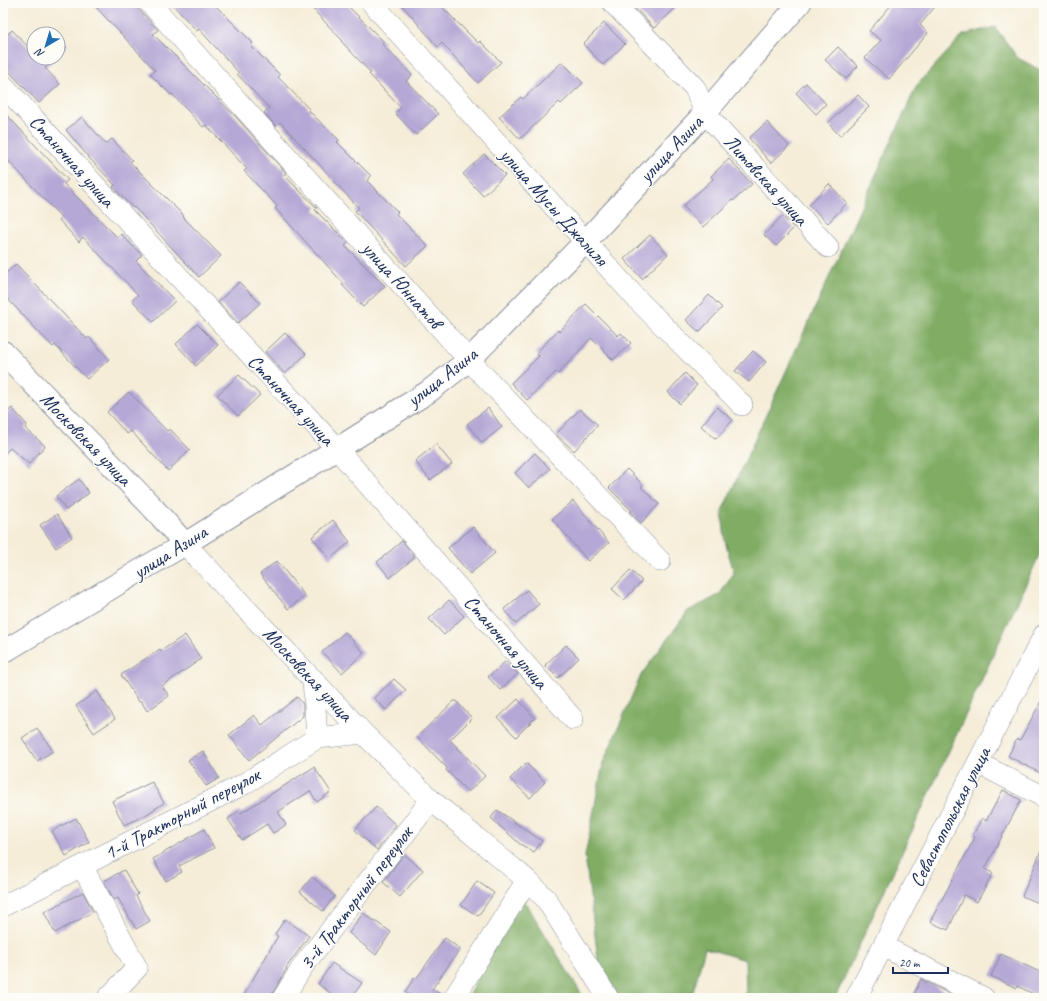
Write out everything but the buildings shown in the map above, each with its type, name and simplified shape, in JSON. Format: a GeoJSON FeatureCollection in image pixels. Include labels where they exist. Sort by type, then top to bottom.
{"type":"FeatureCollection","features":[{"type":"Feature","properties":{"kind":"main road","name":"улица Азина"},"geometry":{"type":"LineString","coordinates":[[3,652],[185,544],[428,392],[469,360],[586,242],[705,113],[800,3]]}},
{"type":"Feature","properties":{"kind":"main road","name":"Московская улица"},"geometry":{"type":"LineString","coordinates":[[3,352],[154,509],[185,544]]}},
{"type":"Feature","properties":{"kind":"street","name":"улица Юннатов"},"geometry":{"type":"LineString","coordinates":[[150,3],[469,360],[660,562]]}},
{"type":"Feature","properties":{"kind":"street","name":"улица Мусы Джалиля"},"geometry":{"type":"LineString","coordinates":[[372,3],[635,297],[742,405]]}},
{"type":"Feature","properties":{"kind":"street","name":"Литовская улица"},"geometry":{"type":"LineString","coordinates":[[613,3],[695,88],[705,113],[828,247]]}},
{"type":"Feature","properties":{"kind":"street","name":"Станочная улица"},"geometry":{"type":"LineString","coordinates":[[3,85],[337,449],[573,719]]}},
{"type":"Feature","properties":{"kind":"street","name":"Московская улица"},"geometry":{"type":"LineString","coordinates":[[185,544],[363,733],[431,800],[526,880],[546,899],[608,998]]}},
{"type":"Feature","properties":{"kind":"street","name":"Севастопольская улица"},"geometry":{"type":"LineString","coordinates":[[856,998],[1044,635]]}},
{"type":"Feature","properties":{"kind":"street"},"geometry":{"type":"LineString","coordinates":[[313,679],[317,738]]}},
{"type":"Feature","properties":{"kind":"street","name":"1-й Тракторный переулок"},"geometry":{"type":"LineString","coordinates":[[3,906],[244,784],[317,738],[363,733]]}},
{"type":"Feature","properties":{"kind":"street"},"geometry":{"type":"LineString","coordinates":[[978,763],[1044,797]]}},
{"type":"Feature","properties":{"kind":"street","name":"3-й Тракторный переулок"},"geometry":{"type":"LineString","coordinates":[[283,998],[303,966],[431,800]]}},
{"type":"Feature","properties":{"kind":"street"},"geometry":{"type":"LineString","coordinates":[[82,866],[138,968],[108,998]]}},
{"type":"Feature","properties":{"kind":"street"},"geometry":{"type":"LineString","coordinates":[[454,998],[526,880]]}},
{"type":"Feature","properties":{"kind":"street"},"geometry":{"type":"LineString","coordinates":[[883,946],[984,998]]}},
{"type":"Feature","properties":{"kind":"green space"},"geometry":{"type":"Polygon","coordinates":[[[995,27],[1018,58],[1044,72],[1044,545],[835,998],[746,998],[745,960],[705,948],[693,992],[689,998],[619,998],[598,960],[585,856],[603,763],[641,675],[688,611],[719,595],[734,573],[725,541],[722,511],[917,85],[963,35],[995,27]]]}},
{"type":"Feature","properties":{"kind":"green space"},"geometry":{"type":"Polygon","coordinates":[[[521,895],[584,998],[467,998],[521,895]]]}}]}
